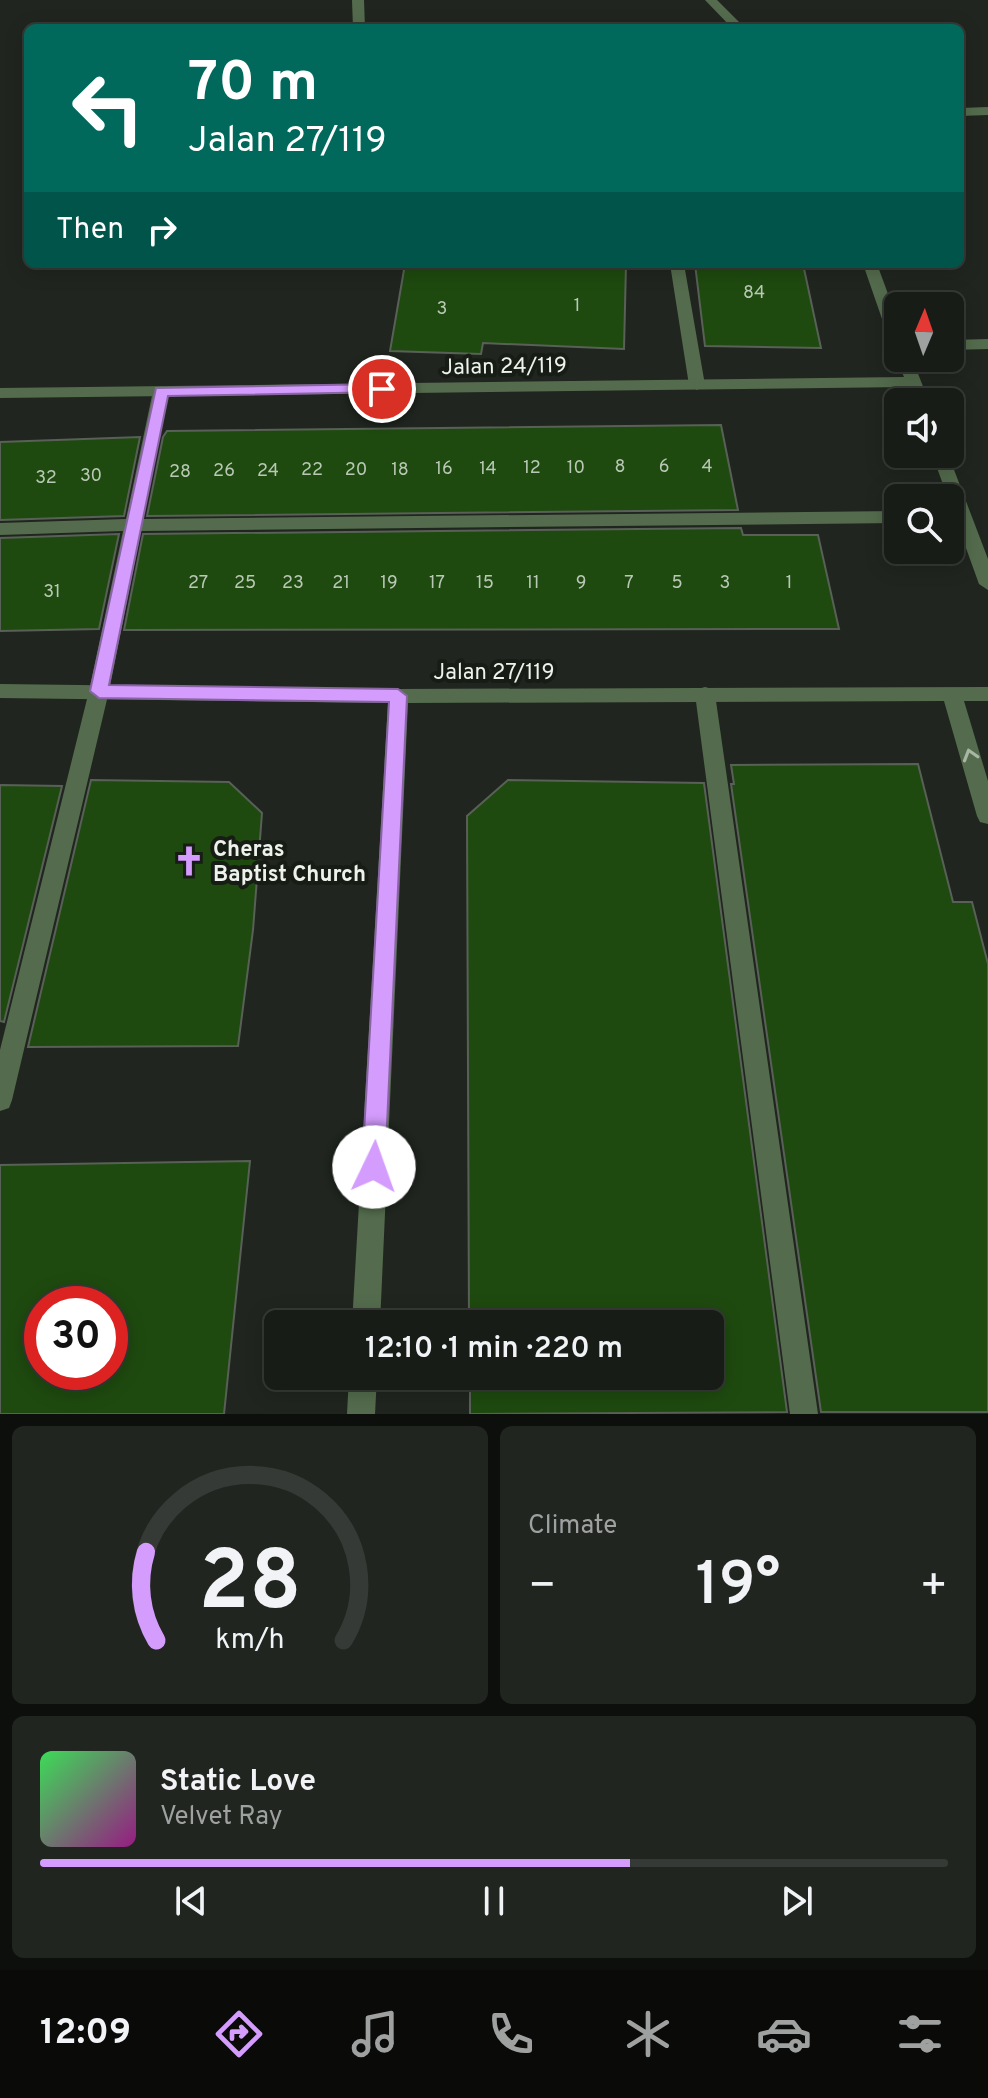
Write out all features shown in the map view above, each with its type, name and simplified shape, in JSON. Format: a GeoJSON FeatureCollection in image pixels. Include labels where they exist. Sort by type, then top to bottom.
{"type":"FeatureCollection","features":[{"type":"Feature","properties":{"kind":"street"},"geometry":{"type":"LineString","coordinates":[[358,0],[359,24]]}},
{"type":"Feature","properties":{"kind":"street"},"geometry":{"type":"LineString","coordinates":[[711,0],[735,24]]}},
{"type":"Feature","properties":{"kind":"street"},"geometry":{"type":"LineString","coordinates":[[964,112],[988,111]]}},
{"type":"Feature","properties":{"kind":"street"},"geometry":{"type":"LineString","coordinates":[[678,268],[697,385]]}},
{"type":"Feature","properties":{"kind":"street"},"geometry":{"type":"LineString","coordinates":[[871,268],[884,303]]}},
{"type":"Feature","properties":{"kind":"street"},"geometry":{"type":"LineString","coordinates":[[964,345],[988,344]]}},
{"type":"Feature","properties":{"kind":"street"},"geometry":{"type":"LineString","coordinates":[[910,372],[916,388]]}},
{"type":"Feature","properties":{"kind":"street","name":"Jalan 24/119"},"geometry":{"type":"LineString","coordinates":[[0,393],[914,382]]}},
{"type":"Feature","properties":{"kind":"street"},"geometry":{"type":"LineString","coordinates":[[0,1100],[99,691],[161,391]]}},
{"type":"Feature","properties":{"kind":"street"},"geometry":{"type":"LineString","coordinates":[[0,529],[884,517]]}},
{"type":"Feature","properties":{"kind":"street"},"geometry":{"type":"LineString","coordinates":[[964,532],[988,584]]}},
{"type":"Feature","properties":{"kind":"street","name":"Jalan 27/119"},"geometry":{"type":"LineString","coordinates":[[0,691],[398,696],[988,694]]}},
{"type":"Feature","properties":{"kind":"street"},"geometry":{"type":"LineString","coordinates":[[705,694],[804,1414]]}},
{"type":"Feature","properties":{"kind":"street"},"geometry":{"type":"LineString","coordinates":[[952,695],[988,816]]}},
{"type":"Feature","properties":{"kind":"street"},"geometry":{"type":"LineString","coordinates":[[367,1310],[398,696]]}},
{"type":"Feature","properties":{"kind":"street"},"geometry":{"type":"LineString","coordinates":[[361,1414],[362,1390]]}},
{"type":"Feature","properties":{"kind":"building"},"geometry":{"type":"Polygon","coordinates":[[[404,268],[626,268],[624,349],[483,343],[481,354],[390,351],[404,268]]]}},
{"type":"Feature","properties":{"kind":"building"},"geometry":{"type":"Polygon","coordinates":[[[695,268],[804,268],[821,348],[705,346],[695,268]]]}},
{"type":"Feature","properties":{"kind":"building"},"geometry":{"type":"Polygon","coordinates":[[[721,425],[738,510],[147,516],[163,437],[167,431],[721,425]]]}},
{"type":"Feature","properties":{"kind":"building"},"geometry":{"type":"Polygon","coordinates":[[[140,437],[124,516],[0,520],[0,442],[140,437]]]}},
{"type":"Feature","properties":{"kind":"building"},"geometry":{"type":"Polygon","coordinates":[[[741,528],[743,535],[818,535],[839,629],[124,630],[143,534],[741,528]]]}},
{"type":"Feature","properties":{"kind":"building"},"geometry":{"type":"Polygon","coordinates":[[[119,534],[99,629],[0,631],[0,538],[119,534]]]}},
{"type":"Feature","properties":{"kind":"building"},"geometry":{"type":"Polygon","coordinates":[[[918,764],[953,902],[972,902],[988,964],[988,1412],[821,1412],[731,784],[734,784],[731,765],[918,764]]]}},
{"type":"Feature","properties":{"kind":"building"},"geometry":{"type":"Polygon","coordinates":[[[91,780],[229,782],[262,813],[253,930],[238,1046],[28,1047],[91,780]]]}},
{"type":"Feature","properties":{"kind":"building"},"geometry":{"type":"Polygon","coordinates":[[[508,780],[704,783],[787,1412],[470,1414],[470,1390],[724,1390],[724,1310],[469,1310],[467,816],[508,780]]]}},
{"type":"Feature","properties":{"kind":"building"},"geometry":{"type":"Polygon","coordinates":[[[0,785],[62,786],[4,1022],[0,1021],[0,785]]]}},
{"type":"Feature","properties":{"kind":"building"},"geometry":{"type":"Polygon","coordinates":[[[250,1161],[224,1414],[0,1414],[0,1165],[250,1161]]]}},
{"type":"Feature","properties":{"kind":"place","name":"Cheras Baptist Church"},"geometry":{"type":"Point","coordinates":[189,861]}},
{"type":"Feature","properties":{"kind":"route"},"geometry":{"type":"LineString","coordinates":[[374,1167],[398,696],[99,691],[161,391],[382,389]]}}]}
